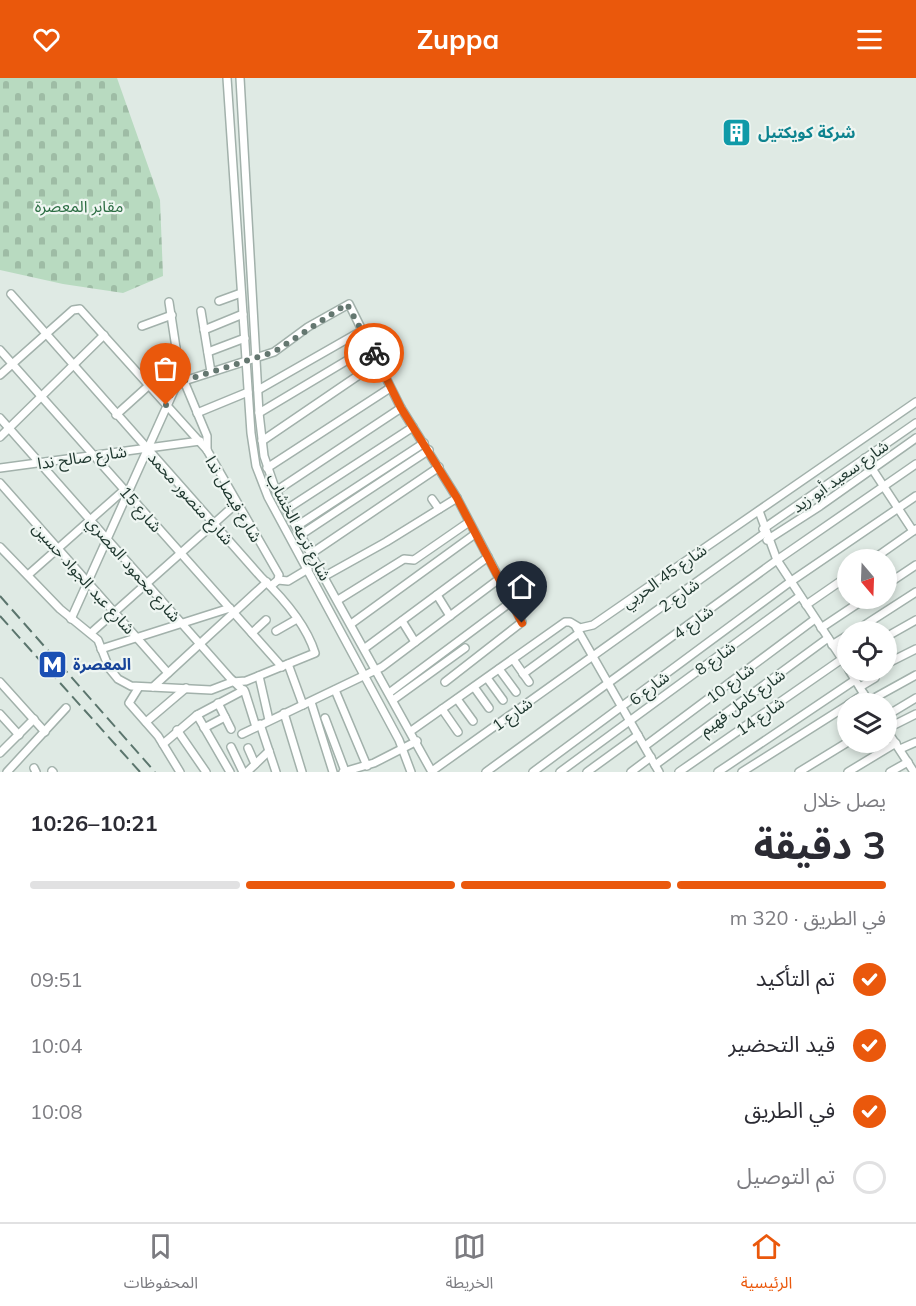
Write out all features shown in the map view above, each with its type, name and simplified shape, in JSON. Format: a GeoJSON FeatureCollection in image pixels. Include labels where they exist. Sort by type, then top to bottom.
{"type":"FeatureCollection","features":[{"type":"Feature","properties":{"kind":"street","name":"شارع ترعه الخشاب"},"geometry":{"type":"LineString","coordinates":[[227,78],[248,392],[253,449],[261,482],[366,675],[399,740],[411,772]]}},
{"type":"Feature","properties":{"kind":"street","name":"شارع ترعه الخشاب"},"geometry":{"type":"LineString","coordinates":[[240,78],[259,412],[267,468],[276,491],[417,741],[432,772]]}},
{"type":"Feature","properties":{"kind":"street"},"geometry":{"type":"LineString","coordinates":[[234,196],[247,195]]}},
{"type":"Feature","properties":{"kind":"street"},"geometry":{"type":"LineString","coordinates":[[219,301],[241,293]]}},
{"type":"Feature","properties":{"kind":"street","name":"شارع منصور محمد"},"geometry":{"type":"LineString","coordinates":[[10,294],[146,449],[272,582],[297,619],[315,653],[285,666]]}},
{"type":"Feature","properties":{"kind":"street"},"geometry":{"type":"LineString","coordinates":[[71,619],[125,491],[176,386],[177,360],[170,302]]}},
{"type":"Feature","properties":{"kind":"street"},"geometry":{"type":"LineString","coordinates":[[176,386],[183,381],[280,349],[308,327],[347,304],[351,306],[390,388],[457,498],[521,625],[446,682]]}},
{"type":"Feature","properties":{"kind":"street","name":"شارع فيصل ندا"},"geometry":{"type":"LineString","coordinates":[[46,334],[74,308],[80,309],[104,335],[207,450],[278,573],[272,582]]}},
{"type":"Feature","properties":{"kind":"street"},"geometry":{"type":"LineString","coordinates":[[201,311],[212,372]]}},
{"type":"Feature","properties":{"kind":"street"},"geometry":{"type":"LineString","coordinates":[[204,330],[243,314]]}},
{"type":"Feature","properties":{"kind":"street"},"geometry":{"type":"LineString","coordinates":[[142,326],[172,315]]}},
{"type":"Feature","properties":{"kind":"street"},"geometry":{"type":"LineString","coordinates":[[258,390],[363,330]]}},
{"type":"Feature","properties":{"kind":"street"},"geometry":{"type":"LineString","coordinates":[[0,375],[46,334]]}},
{"type":"Feature","properties":{"kind":"street"},"geometry":{"type":"LineString","coordinates":[[0,437],[104,335]]}},
{"type":"Feature","properties":{"kind":"street"},"geometry":{"type":"LineString","coordinates":[[208,352],[245,338]]}},
{"type":"Feature","properties":{"kind":"street"},"geometry":{"type":"LineString","coordinates":[[259,412],[371,346]]}},
{"type":"Feature","properties":{"kind":"street"},"geometry":{"type":"LineString","coordinates":[[154,359],[176,348]]}},
{"type":"Feature","properties":{"kind":"street","name":"شارع 15"},"geometry":{"type":"LineString","coordinates":[[0,350],[252,633],[285,666]]}},
{"type":"Feature","properties":{"kind":"street"},"geometry":{"type":"LineString","coordinates":[[116,415],[177,360]]}},
{"type":"Feature","properties":{"kind":"street"},"geometry":{"type":"LineString","coordinates":[[262,441],[378,362]]}},
{"type":"Feature","properties":{"kind":"street"},"geometry":{"type":"LineString","coordinates":[[183,381],[207,436],[207,450]]}},
{"type":"Feature","properties":{"kind":"street"},"geometry":{"type":"LineString","coordinates":[[267,468],[390,388]]}},
{"type":"Feature","properties":{"kind":"street"},"geometry":{"type":"LineString","coordinates":[[197,413],[248,392]]}},
{"type":"Feature","properties":{"kind":"street","name":"شارع 45 الحربي"},"geometry":{"type":"LineString","coordinates":[[411,732],[565,622],[570,622],[577,630],[593,625],[916,402]]}},
{"type":"Feature","properties":{"kind":"street"},"geometry":{"type":"LineString","coordinates":[[276,491],[401,408]]}},
{"type":"Feature","properties":{"kind":"street","name":"شارع محمود المصري"},"geometry":{"type":"LineString","coordinates":[[0,418],[182,624],[244,690]]}},
{"type":"Feature","properties":{"kind":"street","name":"شارع سعيد أبو زيد"},"geometry":{"type":"LineString","coordinates":[[765,534],[865,458],[916,423]]}},
{"type":"Feature","properties":{"kind":"street"},"geometry":{"type":"LineString","coordinates":[[287,509],[413,427]]}},
{"type":"Feature","properties":{"kind":"street"},"geometry":{"type":"LineString","coordinates":[[765,534],[820,506],[916,438]]}},
{"type":"Feature","properties":{"kind":"street","name":"شارع صالح ندا"},"geometry":{"type":"LineString","coordinates":[[0,468],[200,441]]}},
{"type":"Feature","properties":{"kind":"street"},"geometry":{"type":"LineString","coordinates":[[297,526],[426,446]]}},
{"type":"Feature","properties":{"kind":"street"},"geometry":{"type":"LineString","coordinates":[[302,534],[426,446]]}},
{"type":"Feature","properties":{"kind":"street"},"geometry":{"type":"LineString","coordinates":[[865,458],[915,530],[888,549]]}},
{"type":"Feature","properties":{"kind":"street","name":"شارع 4"},"geometry":{"type":"LineString","coordinates":[[486,772],[777,560],[916,464]]}},
{"type":"Feature","properties":{"kind":"street"},"geometry":{"type":"LineString","coordinates":[[312,553],[439,467]]}},
{"type":"Feature","properties":{"kind":"street","name":"شارع عبد الجواد حسين"},"geometry":{"type":"LineString","coordinates":[[0,483],[168,673]]}},
{"type":"Feature","properties":{"kind":"street"},"geometry":{"type":"LineString","coordinates":[[28,575],[125,491]]}},
{"type":"Feature","properties":{"kind":"street","name":"شارع 6"},"geometry":{"type":"LineString","coordinates":[[533,772],[790,582],[916,496]]}},
{"type":"Feature","properties":{"kind":"street"},"geometry":{"type":"LineString","coordinates":[[325,576],[457,498]]}},
{"type":"Feature","properties":{"kind":"street"},"geometry":{"type":"LineString","coordinates":[[432,499],[439,509]]}},
{"type":"Feature","properties":{"kind":"street"},"geometry":{"type":"LineString","coordinates":[[90,633],[237,503]]}},
{"type":"Feature","properties":{"kind":"street"},"geometry":{"type":"LineString","coordinates":[[759,511],[765,534],[777,560],[837,652]]}},
{"type":"Feature","properties":{"kind":"street"},"geometry":{"type":"LineString","coordinates":[[338,600],[405,559],[414,560],[469,522]]}},
{"type":"Feature","properties":{"kind":"street"},"geometry":{"type":"LineString","coordinates":[[351,624],[475,534]]}},
{"type":"Feature","properties":{"kind":"street","name":"شارع 2"},"geometry":{"type":"LineString","coordinates":[[592,656],[765,534]]}},
{"type":"Feature","properties":{"kind":"street"},"geometry":{"type":"LineString","coordinates":[[0,547],[71,619],[98,640],[113,674],[125,683],[139,687],[205,690],[235,682],[244,682],[285,666],[303,705]]}},
{"type":"Feature","properties":{"kind":"street"},"geometry":{"type":"LineString","coordinates":[[365,648],[488,557]]}},
{"type":"Feature","properties":{"kind":"street"},"geometry":{"type":"LineString","coordinates":[[897,578],[916,565]]}},
{"type":"Feature","properties":{"kind":"street"},"geometry":{"type":"LineString","coordinates":[[153,687],[200,644],[232,610],[272,582],[288,580],[308,569]]}},
{"type":"Feature","properties":{"kind":"street"},"geometry":{"type":"LineString","coordinates":[[242,734],[376,670],[499,579]]}},
{"type":"Feature","properties":{"kind":"street"},"geometry":{"type":"LineString","coordinates":[[806,605],[837,584]]}},
{"type":"Feature","properties":{"kind":"street"},"geometry":{"type":"LineString","coordinates":[[871,621],[916,592]]}},
{"type":"Feature","properties":{"kind":"street"},"geometry":{"type":"LineString","coordinates":[[437,595],[450,616]]}},
{"type":"Feature","properties":{"kind":"street","name":"شارع 8"},"geometry":{"type":"LineString","coordinates":[[560,772],[800,596]]}},
{"type":"Feature","properties":{"kind":"street"},"geometry":{"type":"LineString","coordinates":[[391,696],[459,640],[511,602]]}},
{"type":"Feature","properties":{"kind":"street"},"geometry":{"type":"LineString","coordinates":[[821,628],[850,609]]}},
{"type":"Feature","properties":{"kind":"street"},"geometry":{"type":"LineString","coordinates":[[101,650],[232,610]]}},
{"type":"Feature","properties":{"kind":"street"},"geometry":{"type":"LineString","coordinates":[[276,631],[297,619]]}},
{"type":"Feature","properties":{"kind":"street","name":"شارع 10"},"geometry":{"type":"LineString","coordinates":[[645,746],[815,619]]}},
{"type":"Feature","properties":{"kind":"street"},"geometry":{"type":"LineString","coordinates":[[252,633],[266,620]]}},
{"type":"Feature","properties":{"kind":"street"},"geometry":{"type":"LineString","coordinates":[[897,631],[916,620]]}},
{"type":"Feature","properties":{"kind":"street"},"geometry":{"type":"LineString","coordinates":[[402,621],[415,642]]}},
{"type":"Feature","properties":{"kind":"street"},"geometry":{"type":"LineString","coordinates":[[523,674],[577,630],[657,769]]}},
{"type":"Feature","properties":{"kind":"street","name":"شارع كامل فهيم"},"geometry":{"type":"LineString","coordinates":[[657,769],[830,642],[837,639]]}},
{"type":"Feature","properties":{"kind":"street"},"geometry":{"type":"LineString","coordinates":[[459,640],[474,661]]}},
{"type":"Feature","properties":{"kind":"street"},"geometry":{"type":"LineString","coordinates":[[391,696],[465,648]]}},
{"type":"Feature","properties":{"kind":"street"},"geometry":{"type":"LineString","coordinates":[[897,658],[916,649]]}},
{"type":"Feature","properties":{"kind":"street","name":"شارع 1"},"geometry":{"type":"LineString","coordinates":[[432,772],[592,656]]}},
{"type":"Feature","properties":{"kind":"street"},"geometry":{"type":"LineString","coordinates":[[513,659],[529,682]]}},
{"type":"Feature","properties":{"kind":"street"},"geometry":{"type":"LineString","coordinates":[[499,669],[516,692]]}},
{"type":"Feature","properties":{"kind":"street","name":"شارع 14"},"geometry":{"type":"LineString","coordinates":[[679,772],[837,675]]}},
{"type":"Feature","properties":{"kind":"street"},"geometry":{"type":"LineString","coordinates":[[880,693],[916,675]]}},
{"type":"Feature","properties":{"kind":"street"},"geometry":{"type":"LineString","coordinates":[[259,676],[269,720]]}},
{"type":"Feature","properties":{"kind":"street"},"geometry":{"type":"LineString","coordinates":[[487,678],[503,700]]}},
{"type":"Feature","properties":{"kind":"street"},"geometry":{"type":"LineString","coordinates":[[718,772],[837,678]]}},
{"type":"Feature","properties":{"kind":"street"},"geometry":{"type":"LineString","coordinates":[[857,681],[864,693]]}},
{"type":"Feature","properties":{"kind":"street"},"geometry":{"type":"LineString","coordinates":[[860,687],[870,681]]}},
{"type":"Feature","properties":{"kind":"street"},"geometry":{"type":"LineString","coordinates":[[0,683],[45,732]]}},
{"type":"Feature","properties":{"kind":"street"},"geometry":{"type":"LineString","coordinates":[[139,687],[129,702],[163,744],[180,772]]}},
{"type":"Feature","properties":{"kind":"street"},"geometry":{"type":"LineString","coordinates":[[474,687],[489,708]]}},
{"type":"Feature","properties":{"kind":"street"},"geometry":{"type":"LineString","coordinates":[[146,722],[186,688]]}},
{"type":"Feature","properties":{"kind":"street"},"geometry":{"type":"LineString","coordinates":[[163,744],[197,715],[244,690],[276,772]]}},
{"type":"Feature","properties":{"kind":"street"},"geometry":{"type":"LineString","coordinates":[[335,690],[376,772]]}},
{"type":"Feature","properties":{"kind":"street"},"geometry":{"type":"LineString","coordinates":[[897,709],[916,698]]}},
{"type":"Feature","properties":{"kind":"street"},"geometry":{"type":"LineString","coordinates":[[457,699],[473,721]]}},
{"type":"Feature","properties":{"kind":"street"},"geometry":{"type":"LineString","coordinates":[[311,702],[333,772]]}},
{"type":"Feature","properties":{"kind":"street"},"geometry":{"type":"LineString","coordinates":[[218,703],[231,729]]}},
{"type":"Feature","properties":{"kind":"street"},"geometry":{"type":"LineString","coordinates":[[9,771],[66,708]]}},
{"type":"Feature","properties":{"kind":"street"},"geometry":{"type":"LineString","coordinates":[[442,709],[458,732]]}},
{"type":"Feature","properties":{"kind":"street"},"geometry":{"type":"LineString","coordinates":[[742,772],[837,711]]}},
{"type":"Feature","properties":{"kind":"street"},"geometry":{"type":"LineString","coordinates":[[284,713],[302,772]]}},
{"type":"Feature","properties":{"kind":"street"},"geometry":{"type":"LineString","coordinates":[[0,714],[19,735]]}},
{"type":"Feature","properties":{"kind":"street"},"geometry":{"type":"LineString","coordinates":[[897,724],[916,714]]}},
{"type":"Feature","properties":{"kind":"street"},"geometry":{"type":"LineString","coordinates":[[197,715],[229,772]]}},
{"type":"Feature","properties":{"kind":"street"},"geometry":{"type":"LineString","coordinates":[[204,728],[225,717]]}},
{"type":"Feature","properties":{"kind":"street"},"geometry":{"type":"LineString","coordinates":[[325,718],[344,772],[371,765],[417,741]]}},
{"type":"Feature","properties":{"kind":"street"},"geometry":{"type":"LineString","coordinates":[[0,753],[34,720]]}},
{"type":"Feature","properties":{"kind":"street"},"geometry":{"type":"LineString","coordinates":[[177,730],[206,772]]}},
{"type":"Feature","properties":{"kind":"street"},"geometry":{"type":"LineString","coordinates":[[587,772],[638,735]]}},
{"type":"Feature","properties":{"kind":"street"},"geometry":{"type":"LineString","coordinates":[[848,772],[898,746],[916,742]]}},
{"type":"Feature","properties":{"kind":"street"},"geometry":{"type":"LineString","coordinates":[[890,772],[912,766],[898,746]]}},
{"type":"Feature","properties":{"kind":"street"},"geometry":{"type":"LineString","coordinates":[[231,747],[245,772],[269,752]]}},
{"type":"Feature","properties":{"kind":"street"},"geometry":{"type":"LineString","coordinates":[[248,748],[255,764]]}},
{"type":"Feature","properties":{"kind":"street"},"geometry":{"type":"LineString","coordinates":[[799,772],[837,749]]}},
{"type":"Feature","properties":{"kind":"street"},"geometry":{"type":"LineString","coordinates":[[631,772],[651,757]]}},
{"type":"Feature","properties":{"kind":"green space","name":"مقابر المعصرة"},"geometry":{"type":"Polygon","coordinates":[[[0,78],[117,78],[160,200],[163,276],[123,293],[63,284],[0,270],[0,78]]]}},
{"type":"Feature","properties":{"kind":"railway"},"geometry":{"type":"LineString","coordinates":[[0,596],[155,772]]}},
{"type":"Feature","properties":{"kind":"railway"},"geometry":{"type":"LineString","coordinates":[[0,616],[140,772]]}},
{"type":"Feature","properties":{"kind":"way so far"},"geometry":{"type":"LineString","coordinates":[[166,405],[179,383],[274,352],[308,327],[347,304],[351,306],[374,353]]}},
{"type":"Feature","properties":{"kind":"place","name":"شركة كويكتيل"},"geometry":{"type":"Point","coordinates":[737,132]}},
{"type":"Feature","properties":{"kind":"place","name":"المعصرة"},"geometry":{"type":"Point","coordinates":[52,664]}},
{"type":"Feature","properties":{"kind":"route"},"geometry":{"type":"LineString","coordinates":[[374,353],[401,408],[457,498],[522,623]]}}]}
